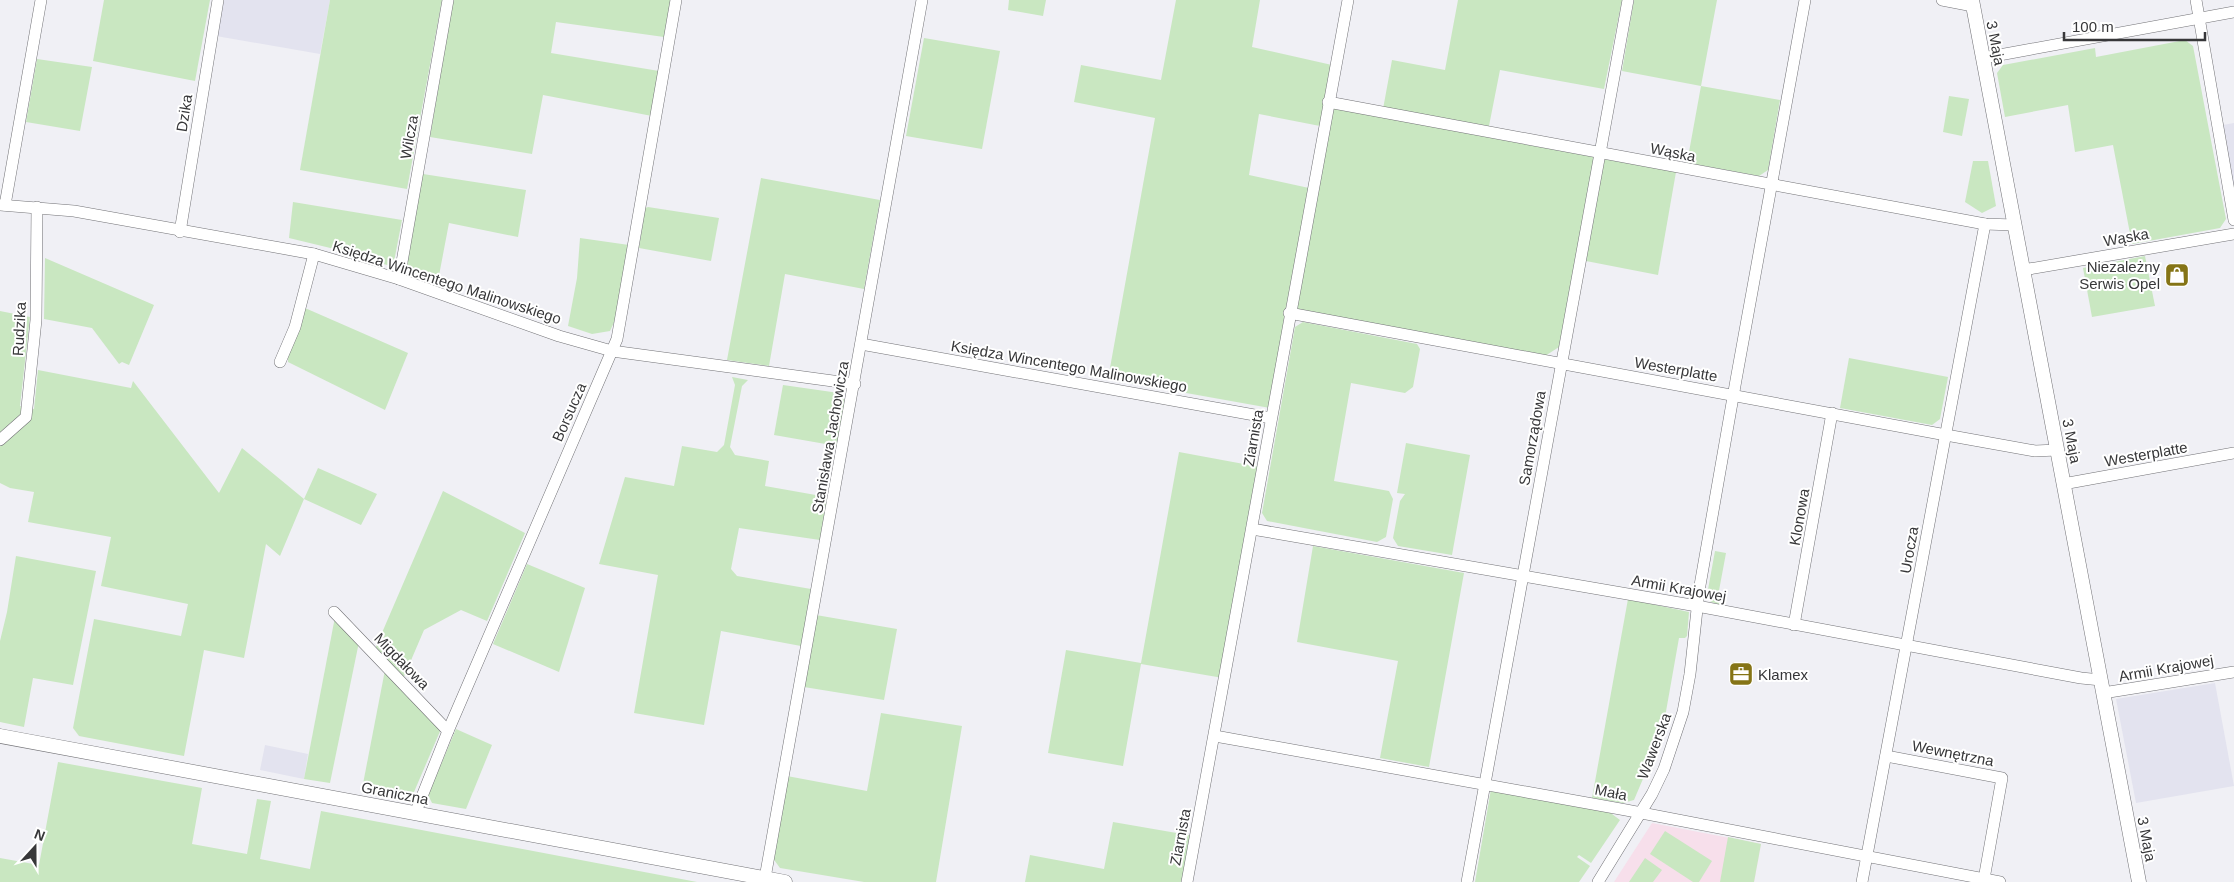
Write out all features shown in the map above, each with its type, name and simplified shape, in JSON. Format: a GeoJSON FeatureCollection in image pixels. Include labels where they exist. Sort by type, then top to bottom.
{"type":"FeatureCollection","features":[{"type":"Feature","properties":{"kind":"street"},"geometry":{"type":"LineString","coordinates":[[2,206],[41,0]]}},
{"type":"Feature","properties":{"kind":"street","name":"Dzika"},"geometry":{"type":"LineString","coordinates":[[180,232],[218,0]]}},
{"type":"Feature","properties":{"kind":"street","name":"Wilcza"},"geometry":{"type":"LineString","coordinates":[[399,279],[448,0]]}},
{"type":"Feature","properties":{"kind":"street","name":"Borsucza"},"geometry":{"type":"LineString","coordinates":[[415,814],[448,731],[617,338],[676,0]]}},
{"type":"Feature","properties":{"kind":"street","name":"Stanisława Jachowicza"},"geometry":{"type":"LineString","coordinates":[[765,878],[922,0]]}},
{"type":"Feature","properties":{"kind":"street","name":"Ziarnista"},"geometry":{"type":"LineString","coordinates":[[1187,882],[1272,418],[1289,313],[1348,0]]}},
{"type":"Feature","properties":{"kind":"street","name":"Samorządowa"},"geometry":{"type":"LineString","coordinates":[[1467,882],[1560,363],[1628,0]]}},
{"type":"Feature","properties":{"kind":"street","name":"Wawerska"},"geometry":{"type":"LineString","coordinates":[[1598,882],[1642,813],[1664,769],[1683,712],[1690,674],[1697,606],[1805,0]]}},
{"type":"Feature","properties":{"kind":"street"},"geometry":{"type":"LineString","coordinates":[[1942,0],[1972,3]]}},
{"type":"Feature","properties":{"kind":"street"},"geometry":{"type":"LineString","coordinates":[[2196,0],[2234,220]]}},
{"type":"Feature","properties":{"kind":"street","name":"3 Maja"},"geometry":{"type":"LineString","coordinates":[[1972,3],[2139,882]]}},
{"type":"Feature","properties":{"kind":"street"},"geometry":{"type":"LineString","coordinates":[[1983,58],[2234,12]]}},
{"type":"Feature","properties":{"kind":"street","name":"Wąska"},"geometry":{"type":"LineString","coordinates":[[1328,102],[1772,186],[1985,224],[2014,225]]}},
{"type":"Feature","properties":{"kind":"street","name":"Księdza Wincentego Malinowskiego"},"geometry":{"type":"LineString","coordinates":[[2,206],[74,211],[180,232],[314,254],[399,279],[559,336],[612,351],[854,384]]}},
{"type":"Feature","properties":{"kind":"street","name":"Rudzika"},"geometry":{"type":"LineString","coordinates":[[0,440],[26,417],[36,320],[37,207]]}},
{"type":"Feature","properties":{"kind":"street","name":"Urocza"},"geometry":{"type":"LineString","coordinates":[[1862,882],[1985,224]]}},
{"type":"Feature","properties":{"kind":"street","name":"Wąska"},"geometry":{"type":"LineString","coordinates":[[2023,270],[2234,234]]}},
{"type":"Feature","properties":{"kind":"street"},"geometry":{"type":"LineString","coordinates":[[280,362],[294,327],[314,254]]}},
{"type":"Feature","properties":{"kind":"street","name":"Westerplatte"},"geometry":{"type":"LineString","coordinates":[[1289,313],[1734,394],[1946,436],[2035,451],[2057,450]]}},
{"type":"Feature","properties":{"kind":"street","name":"Księdza Wincentego Malinowskiego"},"geometry":{"type":"LineString","coordinates":[[861,344],[1272,418]]}},
{"type":"Feature","properties":{"kind":"street","name":"Klonowa"},"geometry":{"type":"LineString","coordinates":[[1794,625],[1832,413]]}},
{"type":"Feature","properties":{"kind":"street","name":"Westerplatte"},"geometry":{"type":"LineString","coordinates":[[2063,484],[2234,453]]}},
{"type":"Feature","properties":{"kind":"street","name":"Armii Krajowej"},"geometry":{"type":"LineString","coordinates":[[1252,529],[1697,606],[2081,678],[2102,686],[2234,672]]}},
{"type":"Feature","properties":{"kind":"street","name":"Migdałowa"},"geometry":{"type":"LineString","coordinates":[[334,612],[448,731]]}},
{"type":"Feature","properties":{"kind":"street","name":"Graniczna"},"geometry":{"type":"LineString","coordinates":[[0,736],[785,882]]}},
{"type":"Feature","properties":{"kind":"street","name":"Mała"},"geometry":{"type":"LineString","coordinates":[[1214,736],[1642,813],[2000,882]]}},
{"type":"Feature","properties":{"kind":"street","name":"Wewnętrzna"},"geometry":{"type":"LineString","coordinates":[[1886,756],[2002,778],[1984,879]]}},
{"type":"Feature","properties":{"kind":"shaded area"},"geometry":{"type":"Polygon","coordinates":[[[222,0],[330,0],[320,54],[216,36],[222,0]]]}},
{"type":"Feature","properties":{"kind":"shaded area"},"geometry":{"type":"Polygon","coordinates":[[[2234,123],[2234,191],[2223,125],[2234,123]]]}},
{"type":"Feature","properties":{"kind":"shaded area"},"geometry":{"type":"Polygon","coordinates":[[[2215,683],[2234,786],[2136,803],[2116,699],[2215,683]]]}},
{"type":"Feature","properties":{"kind":"shaded area"},"geometry":{"type":"Polygon","coordinates":[[[265,745],[308,754],[304,779],[260,770],[265,745]]]}},
{"type":"Feature","properties":{"kind":"shaded area"},"geometry":{"type":"Polygon","coordinates":[[[1652,823],[1761,844],[1754,882],[1614,882],[1652,823]]]}},
{"type":"Feature","properties":{"kind":"green space"},"geometry":{"type":"Polygon","coordinates":[[[104,0],[210,0],[195,81],[93,61],[104,0]]]}},
{"type":"Feature","properties":{"kind":"green space"},"geometry":{"type":"Polygon","coordinates":[[[330,0],[442,0],[407,189],[300,170],[330,0]]]}},
{"type":"Feature","properties":{"kind":"green space"},"geometry":{"type":"Polygon","coordinates":[[[453,0],[671,0],[664,37],[556,22],[551,53],[659,71],[652,116],[543,95],[532,154],[430,137],[453,0]]]}},
{"type":"Feature","properties":{"kind":"green space"},"geometry":{"type":"Polygon","coordinates":[[[1009,0],[1046,0],[1043,16],[1008,10],[1009,0]]]}},
{"type":"Feature","properties":{"kind":"green space"},"geometry":{"type":"Polygon","coordinates":[[[1176,0],[1260,0],[1252,47],[1332,65],[1320,126],[1259,114],[1249,175],[1309,188],[1284,319],[1270,408],[1108,379],[1155,118],[1074,102],[1081,65],[1161,80],[1176,0]]]}},
{"type":"Feature","properties":{"kind":"green space"},"geometry":{"type":"Polygon","coordinates":[[[1458,0],[1622,0],[1604,89],[1500,70],[1489,126],[1383,109],[1392,60],[1445,70],[1458,0]]]}},
{"type":"Feature","properties":{"kind":"green space"},"geometry":{"type":"Polygon","coordinates":[[[1634,0],[1717,0],[1701,86],[1622,71],[1634,0]]]}},
{"type":"Feature","properties":{"kind":"green space"},"geometry":{"type":"Polygon","coordinates":[[[924,38],[1000,51],[982,149],[906,136],[924,38]]]}},
{"type":"Feature","properties":{"kind":"green space"},"geometry":{"type":"Polygon","coordinates":[[[2185,40],[2193,46],[2226,219],[2220,228],[2132,244],[2113,145],[2075,152],[2068,105],[2005,117],[1997,73],[2003,65],[2095,48],[2096,57],[2185,40]]]}},
{"type":"Feature","properties":{"kind":"green space"},"geometry":{"type":"Polygon","coordinates":[[[37,59],[92,67],[80,131],[26,122],[37,59]]]}},
{"type":"Feature","properties":{"kind":"green space"},"geometry":{"type":"Polygon","coordinates":[[[1701,86],[1780,100],[1768,170],[1759,176],[1687,163],[1701,86]]]}},
{"type":"Feature","properties":{"kind":"green space"},"geometry":{"type":"Polygon","coordinates":[[[1949,96],[1969,99],[1962,136],[1943,132],[1949,96]]]}},
{"type":"Feature","properties":{"kind":"green space"},"geometry":{"type":"Polygon","coordinates":[[[1331,108],[1594,157],[1559,347],[1545,356],[1294,309],[1331,108]]]}},
{"type":"Feature","properties":{"kind":"green space"},"geometry":{"type":"Polygon","coordinates":[[[1604,159],[1676,172],[1658,275],[1586,261],[1604,159]]]}},
{"type":"Feature","properties":{"kind":"green space"},"geometry":{"type":"Polygon","coordinates":[[[1973,161],[1988,161],[1996,206],[1982,213],[1965,202],[1973,161]]]}},
{"type":"Feature","properties":{"kind":"green space"},"geometry":{"type":"Polygon","coordinates":[[[423,174],[526,190],[518,237],[449,223],[437,286],[405,272],[423,174]]]}},
{"type":"Feature","properties":{"kind":"green space"},"geometry":{"type":"Polygon","coordinates":[[[761,178],[880,200],[864,289],[785,274],[769,366],[727,360],[761,178]]]}},
{"type":"Feature","properties":{"kind":"green space"},"geometry":{"type":"Polygon","coordinates":[[[293,202],[402,220],[393,267],[351,253],[289,238],[293,202]]]}},
{"type":"Feature","properties":{"kind":"green space"},"geometry":{"type":"Polygon","coordinates":[[[645,208],[719,218],[711,261],[639,248],[645,208]]]}},
{"type":"Feature","properties":{"kind":"green space"},"geometry":{"type":"Polygon","coordinates":[[[580,238],[629,245],[616,318],[610,331],[592,334],[568,326],[577,278],[580,238]]]}},
{"type":"Feature","properties":{"kind":"green space"},"geometry":{"type":"Polygon","coordinates":[[[2145,256],[2155,306],[2092,317],[2083,268],[2145,256]]]}},
{"type":"Feature","properties":{"kind":"green space"},"geometry":{"type":"Polygon","coordinates":[[[45,258],[154,305],[129,365],[122,362],[119,364],[92,328],[44,319],[45,258]]]}},
{"type":"Feature","properties":{"kind":"green space"},"geometry":{"type":"Polygon","coordinates":[[[305,308],[408,353],[385,410],[288,362],[288,352],[305,308]]]}},
{"type":"Feature","properties":{"kind":"green space"},"geometry":{"type":"Polygon","coordinates":[[[0,311],[30,317],[20,406],[34,409],[38,370],[131,388],[133,381],[219,493],[242,448],[304,499],[280,556],[266,544],[244,658],[204,650],[184,756],[79,736],[73,728],[94,619],[181,636],[188,604],[101,586],[111,537],[28,522],[34,492],[10,488],[0,483],[0,311]]]}},
{"type":"Feature","properties":{"kind":"green space"},"geometry":{"type":"Polygon","coordinates":[[[1303,322],[1417,344],[1420,349],[1413,387],[1405,393],[1351,383],[1334,481],[1389,491],[1393,499],[1386,537],[1377,542],[1267,521],[1262,513],[1295,327],[1303,322]]]}},
{"type":"Feature","properties":{"kind":"green space"},"geometry":{"type":"Polygon","coordinates":[[[1849,358],[1948,377],[1940,419],[1932,425],[1840,408],[1849,358]]]}},
{"type":"Feature","properties":{"kind":"green space"},"geometry":{"type":"Polygon","coordinates":[[[732,377],[748,380],[742,386],[730,447],[735,455],[769,461],[765,486],[827,497],[820,540],[739,528],[731,569],[737,576],[811,589],[801,646],[721,631],[704,725],[634,713],[658,575],[599,564],[625,477],[674,486],[682,446],[717,452],[724,445],[735,385],[732,377]]]}},
{"type":"Feature","properties":{"kind":"green space"},"geometry":{"type":"Polygon","coordinates":[[[783,385],[839,393],[845,401],[837,446],[774,435],[783,385]]]}},
{"type":"Feature","properties":{"kind":"green space"},"geometry":{"type":"Polygon","coordinates":[[[1406,443],[1470,455],[1452,555],[1398,546],[1393,538],[1400,501],[1405,494],[1397,493],[1406,443]]]}},
{"type":"Feature","properties":{"kind":"green space"},"geometry":{"type":"Polygon","coordinates":[[[1179,452],[1260,467],[1223,678],[1141,664],[1123,766],[1048,753],[1066,650],[1141,663],[1179,452]]]}},
{"type":"Feature","properties":{"kind":"green space"},"geometry":{"type":"Polygon","coordinates":[[[318,468],[377,494],[361,525],[304,499],[318,468]]]}},
{"type":"Feature","properties":{"kind":"green space"},"geometry":{"type":"Polygon","coordinates":[[[443,491],[525,533],[487,621],[461,610],[424,630],[403,679],[375,649],[443,491]]]}},
{"type":"Feature","properties":{"kind":"green space"},"geometry":{"type":"Polygon","coordinates":[[[1313,546],[1464,573],[1429,767],[1380,758],[1398,661],[1297,642],[1313,546]]]}},
{"type":"Feature","properties":{"kind":"green space"},"geometry":{"type":"Polygon","coordinates":[[[1715,551],[1726,553],[1718,596],[1724,606],[1711,602],[1707,595],[1715,551]]]}},
{"type":"Feature","properties":{"kind":"green space"},"geometry":{"type":"Polygon","coordinates":[[[16,556],[96,571],[73,685],[33,678],[24,727],[0,722],[0,641],[7,612],[16,556]]]}},
{"type":"Feature","properties":{"kind":"green space"},"geometry":{"type":"Polygon","coordinates":[[[527,564],[585,588],[559,672],[493,644],[527,564]]]}},
{"type":"Feature","properties":{"kind":"green space"},"geometry":{"type":"Polygon","coordinates":[[[1628,599],[1689,612],[1687,636],[1679,638],[1662,734],[1634,800],[1623,803],[1592,798],[1628,599]]]}},
{"type":"Feature","properties":{"kind":"green space"},"geometry":{"type":"Polygon","coordinates":[[[816,615],[897,629],[884,700],[804,687],[816,615]]]}},
{"type":"Feature","properties":{"kind":"green space"},"geometry":{"type":"Polygon","coordinates":[[[335,617],[359,642],[330,783],[304,779],[335,617]]]}},
{"type":"Feature","properties":{"kind":"green space"},"geometry":{"type":"Polygon","coordinates":[[[385,670],[441,729],[411,799],[362,789],[385,670]]]}},
{"type":"Feature","properties":{"kind":"green space"},"geometry":{"type":"Polygon","coordinates":[[[881,713],[962,726],[936,882],[864,882],[780,868],[772,857],[787,776],[867,791],[881,713]]]}},
{"type":"Feature","properties":{"kind":"green space"},"geometry":{"type":"Polygon","coordinates":[[[456,729],[492,745],[466,809],[432,803],[428,795],[456,729]]]}},
{"type":"Feature","properties":{"kind":"green space"},"geometry":{"type":"Polygon","coordinates":[[[58,762],[202,788],[192,844],[247,854],[257,799],[271,801],[260,859],[310,869],[321,811],[697,882],[0,882],[0,858],[39,865],[58,762]]]}},
{"type":"Feature","properties":{"kind":"green space"},"geometry":{"type":"Polygon","coordinates":[[[1491,789],[1608,811],[1620,820],[1591,863],[1579,855],[1577,857],[1590,866],[1579,882],[1475,882],[1491,789]]]}},
{"type":"Feature","properties":{"kind":"green space"},"geometry":{"type":"Polygon","coordinates":[[[1113,822],[1194,836],[1186,882],[1025,882],[1030,855],[1104,869],[1113,822]]]}},
{"type":"Feature","properties":{"kind":"green space"},"geometry":{"type":"Polygon","coordinates":[[[1665,831],[1712,861],[1699,882],[1693,882],[1650,854],[1665,831]]]}},
{"type":"Feature","properties":{"kind":"green space"},"geometry":{"type":"Polygon","coordinates":[[[1728,837],[1761,844],[1754,882],[1720,882],[1728,837]]]}},
{"type":"Feature","properties":{"kind":"green space"},"geometry":{"type":"Polygon","coordinates":[[[1645,858],[1662,870],[1653,882],[1629,882],[1645,858]]]}},
{"type":"Feature","properties":{"kind":"place","name":"Niezależny Serwis Opel"},"geometry":{"type":"Point","coordinates":[2177,275]}},
{"type":"Feature","properties":{"kind":"place","name":"Klamex"},"geometry":{"type":"Point","coordinates":[1741,674]}}]}
